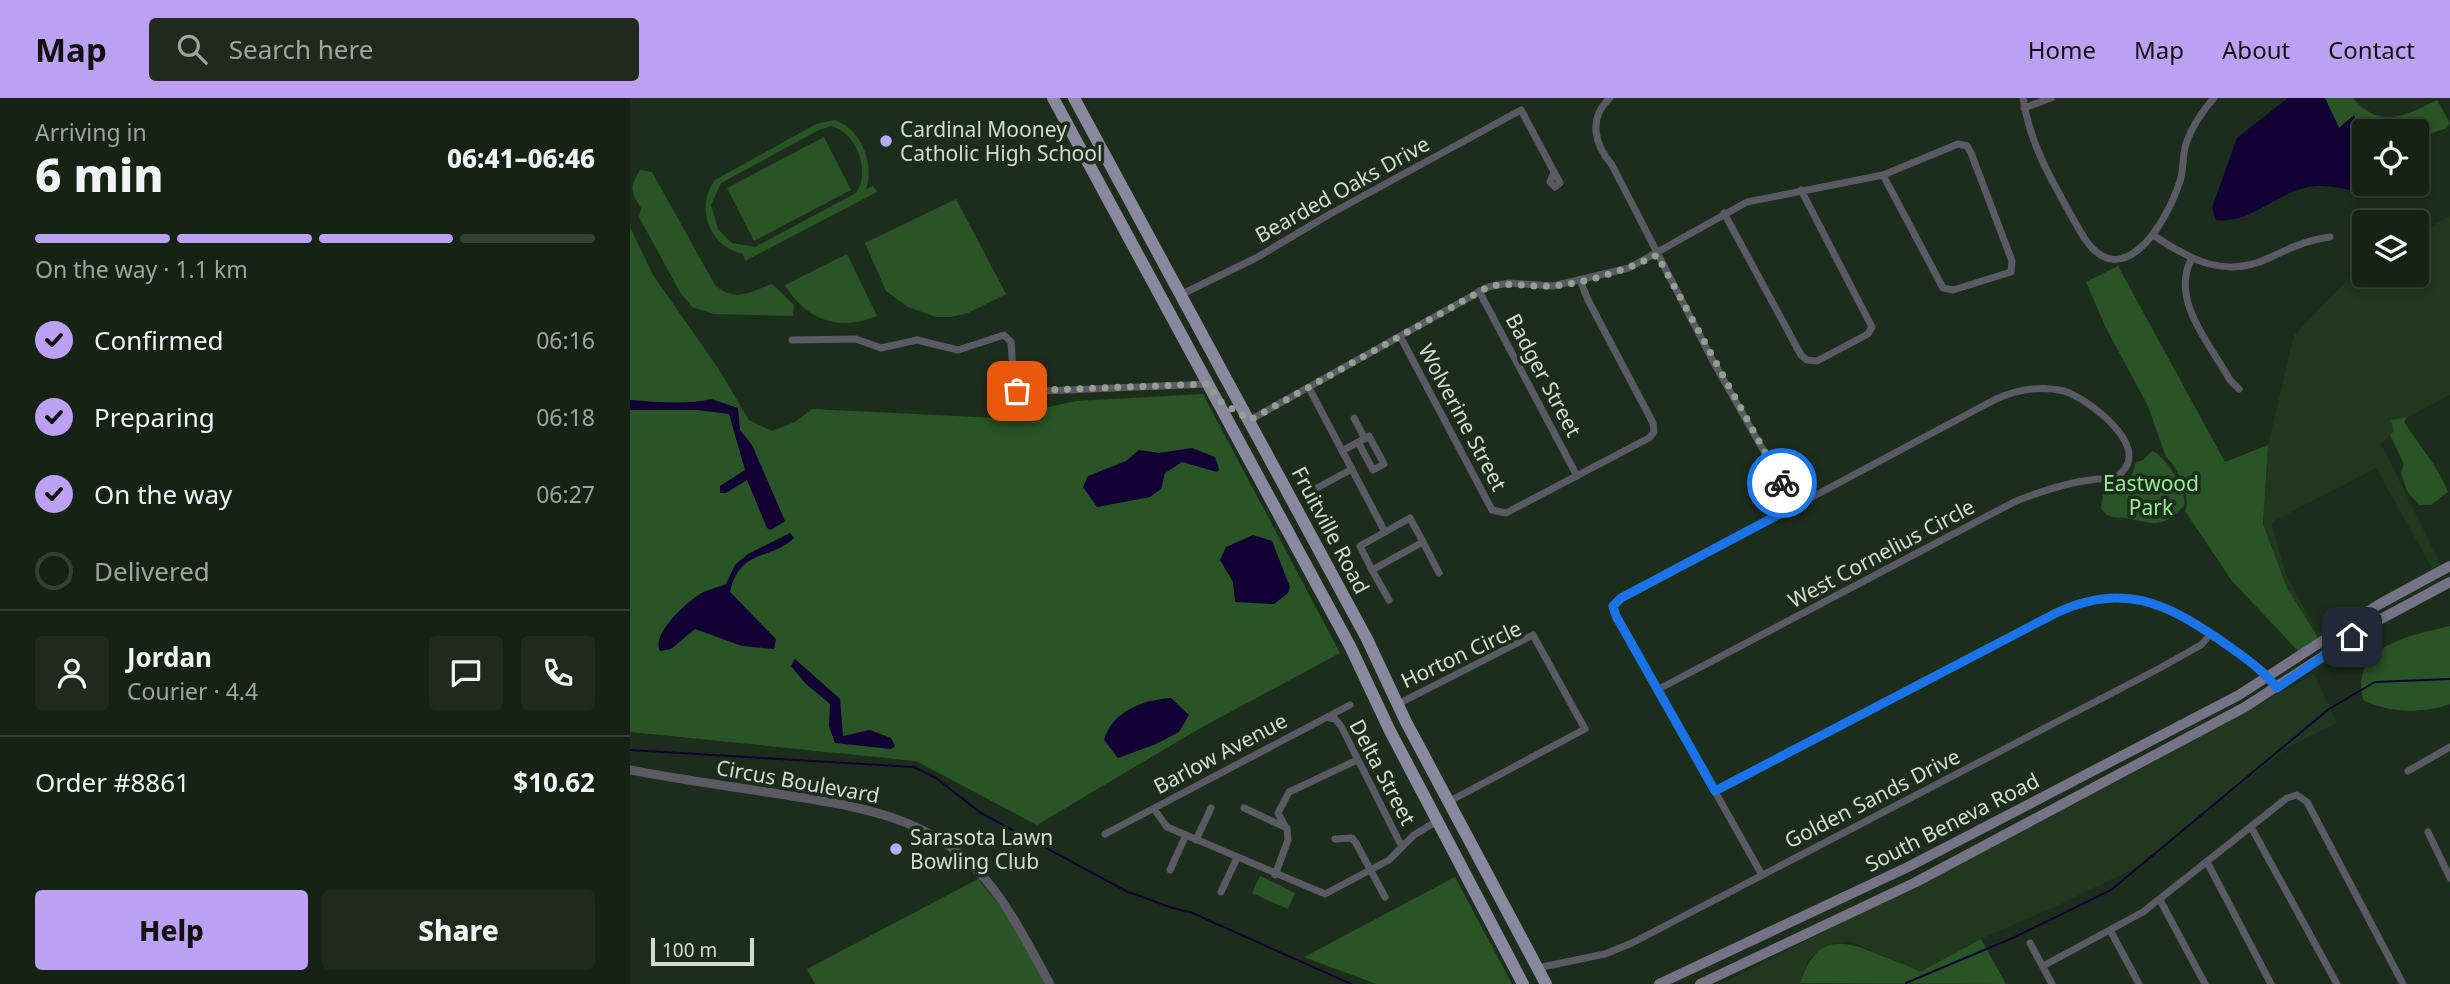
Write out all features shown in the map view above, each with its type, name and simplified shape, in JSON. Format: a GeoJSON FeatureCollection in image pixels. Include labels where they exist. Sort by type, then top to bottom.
{"type":"FeatureCollection","features":[{"type":"Feature","properties":{"kind":"main road","name":"Fruitville Road"},"geometry":{"type":"LineString","coordinates":[[1053,98],[1350,646],[1414,777],[1523,984]]}},
{"type":"Feature","properties":{"kind":"main road","name":"Fruitville Road"},"geometry":{"type":"LineString","coordinates":[[1074,98],[1367,639],[1448,802],[1546,984]]}},
{"type":"Feature","properties":{"kind":"main road"},"geometry":{"type":"LineString","coordinates":[[1218,400],[1250,420]]}},
{"type":"Feature","properties":{"kind":"main road","name":"South Beneva Road"},"geometry":{"type":"LineString","coordinates":[[1659,984],[1908,867],[2258,684],[2378,605],[2450,566]]}},
{"type":"Feature","properties":{"kind":"main road","name":"South Beneva Road"},"geometry":{"type":"LineString","coordinates":[[1700,984],[1916,882],[2264,696],[2379,620],[2450,582]]}},
{"type":"Feature","properties":{"kind":"main road"},"geometry":{"type":"LineString","coordinates":[[1414,777],[1448,802]]}},
{"type":"Feature","properties":{"kind":"main road"},"geometry":{"type":"LineString","coordinates":[[1437,821],[1469,842]]}},
{"type":"Feature","properties":{"kind":"street"},"geometry":{"type":"LineString","coordinates":[[1610,98],[1599,113],[1595,136],[1795,506],[1614,600],[1616,616],[1762,875]]}},
{"type":"Feature","properties":{"kind":"street"},"geometry":{"type":"LineString","coordinates":[[2023,98],[2039,154],[2092,250],[2103,258],[2118,260],[2138,251],[2153,235],[2179,184],[2186,143],[2214,98]]}},
{"type":"Feature","properties":{"kind":"street"},"geometry":{"type":"LineString","coordinates":[[2024,108],[2051,98]]}},
{"type":"Feature","properties":{"kind":"street","name":"Bearded Oaks Drive"},"geometry":{"type":"LineString","coordinates":[[1179,295],[1267,252],[1330,214],[1521,110],[1554,172]]}},
{"type":"Feature","properties":{"kind":"street"},"geometry":{"type":"LineString","coordinates":[[1250,420],[1479,291],[1509,283],[1553,286],[1629,268],[1657,255],[1724,213],[1756,199],[1883,176],[1964,144],[1971,153],[2013,264],[2007,275],[1953,290],[1943,288],[1883,176]]}},
{"type":"Feature","properties":{"kind":"street"},"geometry":{"type":"LineString","coordinates":[[1724,213],[1801,355],[1807,360],[1817,360],[1868,334],[1872,327],[1801,190]]}},
{"type":"Feature","properties":{"kind":"street"},"geometry":{"type":"LineString","coordinates":[[2153,235],[2192,258],[2214,267],[2237,269],[2257,264],[2302,242],[2330,237]]}},
{"type":"Feature","properties":{"kind":"street"},"geometry":{"type":"LineString","coordinates":[[2192,258],[2183,276],[2185,299],[2230,380],[2239,389]]}},
{"type":"Feature","properties":{"kind":"street"},"geometry":{"type":"LineString","coordinates":[[1577,476],[1649,438],[1654,432],[1653,423],[1588,300],[1580,279]]}},
{"type":"Feature","properties":{"kind":"street","name":"Badger Street"},"geometry":{"type":"LineString","coordinates":[[1479,291],[1577,476]]}},
{"type":"Feature","properties":{"kind":"street"},"geometry":{"type":"LineString","coordinates":[[792,340],[856,338],[881,348],[917,340],[958,350],[1004,335],[1011,342],[1014,385],[1020,392],[1209,384]]}},
{"type":"Feature","properties":{"kind":"street","name":"Wolverine Street"},"geometry":{"type":"LineString","coordinates":[[1400,336],[1496,512],[1506,513],[1577,476]]}},
{"type":"Feature","properties":{"kind":"street"},"geometry":{"type":"LineString","coordinates":[[1308,388],[1385,532]]}},
{"type":"Feature","properties":{"kind":"street","name":"West Cornelius Circle"},"geometry":{"type":"LineString","coordinates":[[1657,690],[2014,502],[2064,484],[2115,477],[2126,467],[2129,456],[2113,426],[2093,406],[2065,392],[2026,389],[1996,399],[1795,506]]}},
{"type":"Feature","properties":{"kind":"street"},"geometry":{"type":"LineString","coordinates":[[1342,451],[1362,440],[1354,418]]}},
{"type":"Feature","properties":{"kind":"street"},"geometry":{"type":"LineString","coordinates":[[1304,495],[1352,469]]}},
{"type":"Feature","properties":{"kind":"street"},"geometry":{"type":"LineString","coordinates":[[1389,600],[1360,546],[1385,532],[1410,519],[1440,573]]}},
{"type":"Feature","properties":{"kind":"street"},"geometry":{"type":"LineString","coordinates":[[1372,570],[1423,542]]}},
{"type":"Feature","properties":{"kind":"street"},"geometry":{"type":"LineString","coordinates":[[1715,791],[2077,604],[2111,598],[2144,600],[2174,610],[2211,634],[2269,678],[2277,688]]}},
{"type":"Feature","properties":{"kind":"street","name":"Golden Sands Drive"},"geometry":{"type":"LineString","coordinates":[[1537,968],[1618,950],[2182,656],[2211,634]]}},
{"type":"Feature","properties":{"kind":"street","name":"Horton Circle"},"geometry":{"type":"LineString","coordinates":[[1398,704],[1533,635],[1585,729],[1448,802]]}},
{"type":"Feature","properties":{"kind":"street","name":"Barlow Avenue"},"geometry":{"type":"LineString","coordinates":[[1105,834],[1321,719],[1329,719],[1350,705]]}},
{"type":"Feature","properties":{"kind":"street","name":"Delta Street"},"geometry":{"type":"LineString","coordinates":[[1329,719],[1335,719],[1341,726],[1402,847]]}},
{"type":"Feature","properties":{"kind":"street"},"geometry":{"type":"LineString","coordinates":[[2408,771],[2450,747]]}},
{"type":"Feature","properties":{"kind":"street"},"geometry":{"type":"LineString","coordinates":[[1275,875],[1288,840],[1278,813],[1279,807],[1289,792],[1357,760]]}},
{"type":"Feature","properties":{"kind":"street","name":"Circus Boulevard"},"geometry":{"type":"LineString","coordinates":[[630,770],[865,809],[923,830],[957,852],[993,887],[1050,984]]}},
{"type":"Feature","properties":{"kind":"street"},"geometry":{"type":"LineString","coordinates":[[2043,966],[2160,900],[2287,798],[2297,795],[2307,802],[2403,984]]}},
{"type":"Feature","properties":{"kind":"street"},"geometry":{"type":"LineString","coordinates":[[1154,808],[1167,827],[1325,894],[1371,870],[1414,835],[1437,821]]}},
{"type":"Feature","properties":{"kind":"street"},"geometry":{"type":"LineString","coordinates":[[1196,839],[1211,808]]}},
{"type":"Feature","properties":{"kind":"street"},"geometry":{"type":"LineString","coordinates":[[1244,808],[1285,826]]}},
{"type":"Feature","properties":{"kind":"street"},"geometry":{"type":"LineString","coordinates":[[2251,827],[2337,984]]}},
{"type":"Feature","properties":{"kind":"street"},"geometry":{"type":"LineString","coordinates":[[2428,832],[2450,878]]}},
{"type":"Feature","properties":{"kind":"street"},"geometry":{"type":"LineString","coordinates":[[1170,870],[1186,835]]}},
{"type":"Feature","properties":{"kind":"street"},"geometry":{"type":"LineString","coordinates":[[1335,839],[1352,838],[1385,897]]}},
{"type":"Feature","properties":{"kind":"street"},"geometry":{"type":"LineString","coordinates":[[1222,892],[1237,858]]}},
{"type":"Feature","properties":{"kind":"street"},"geometry":{"type":"LineString","coordinates":[[2207,862],[2271,984]]}},
{"type":"Feature","properties":{"kind":"street"},"geometry":{"type":"LineString","coordinates":[[2160,900],[2205,984]]}},
{"type":"Feature","properties":{"kind":"street"},"geometry":{"type":"LineString","coordinates":[[2110,930],[2137,983]]}},
{"type":"Feature","properties":{"kind":"street"},"geometry":{"type":"LineString","coordinates":[[2030,943],[2052,984]]}},
{"type":"Feature","properties":{"kind":"shaded area"},"geometry":{"type":"Polygon","coordinates":[[[2288,98],[2325,98],[2339,128],[2354,115],[2355,119],[2352,119],[2352,191],[2327,186],[2304,188],[2250,214],[2216,220],[2212,208],[2237,138],[2288,98]]]}},
{"type":"Feature","properties":{"kind":"shaded area"},"geometry":{"type":"Polygon","coordinates":[[[2450,216],[2450,395],[2410,416],[2392,420],[2394,431],[2381,444],[2442,567],[2346,617],[2432,568],[2376,468],[2274,521],[2272,525],[2285,572],[2316,631],[2320,632],[2335,624],[2319,639],[2287,588],[2263,524],[2268,445],[2294,335],[2352,275],[2352,287],[2429,287],[2429,227],[2450,216]]]}},
{"type":"Feature","properties":{"kind":"shaded area"},"geometry":{"type":"Polygon","coordinates":[[[711,399],[738,408],[740,430],[752,445],[785,521],[771,530],[767,528],[747,480],[726,493],[720,493],[720,486],[745,470],[729,414],[698,410],[630,410],[630,400],[682,402],[711,399]]]}},
{"type":"Feature","properties":{"kind":"shaded area"},"geometry":{"type":"Polygon","coordinates":[[[1192,448],[1215,457],[1219,469],[1217,472],[1182,462],[1165,473],[1161,489],[1150,497],[1097,507],[1083,487],[1088,476],[1126,461],[1139,450],[1159,453],[1192,448]]]}},
{"type":"Feature","properties":{"kind":"shaded area"},"geometry":{"type":"Polygon","coordinates":[[[790,533],[794,538],[785,545],[757,557],[741,568],[730,592],[776,639],[774,649],[742,646],[695,629],[671,649],[660,651],[660,636],[687,604],[703,592],[726,584],[735,565],[748,554],[790,533]]]}},
{"type":"Feature","properties":{"kind":"shaded area"},"geometry":{"type":"Polygon","coordinates":[[[1253,535],[1272,541],[1290,587],[1288,593],[1274,604],[1235,602],[1233,582],[1220,560],[1226,547],[1253,535]]]}},
{"type":"Feature","properties":{"kind":"shaded area"},"geometry":{"type":"Polygon","coordinates":[[[795,659],[840,699],[843,736],[870,730],[891,738],[895,746],[891,749],[835,743],[829,726],[830,704],[806,684],[791,666],[795,659]]]}},
{"type":"Feature","properties":{"kind":"shaded area"},"geometry":{"type":"Polygon","coordinates":[[[2314,674],[2337,723],[2290,746],[2136,867],[1981,939],[1920,973],[1852,942],[1834,943],[1808,960],[1800,984],[1721,984],[2119,781],[2314,674]]]}},
{"type":"Feature","properties":{"kind":"shaded area"},"geometry":{"type":"Polygon","coordinates":[[[1171,698],[1189,715],[1179,732],[1118,758],[1104,740],[1114,721],[1130,709],[1150,701],[1171,698]]]}},
{"type":"Feature","properties":{"kind":"green space"},"geometry":{"type":"Polygon","coordinates":[[[2325,98],[2353,98],[2363,108],[2383,117],[2403,115],[2437,100],[2450,123],[2447,128],[2429,134],[2429,119],[2354,119],[2354,116],[2339,128],[2325,98]]]}},
{"type":"Feature","properties":{"kind":"green space"},"geometry":{"type":"Polygon","coordinates":[[[834,120],[852,130],[867,158],[869,169],[866,189],[873,186],[877,192],[745,261],[743,254],[731,250],[714,235],[706,214],[709,191],[715,180],[816,124],[834,120]],[[831,126],[819,130],[721,183],[711,205],[718,229],[732,243],[755,247],[856,193],[862,175],[862,164],[854,144],[840,130],[831,126]]]}},
{"type":"Feature","properties":{"kind":"green space"},"geometry":{"type":"Polygon","coordinates":[[[824,137],[851,190],[754,241],[727,188],[824,137]]]}},
{"type":"Feature","properties":{"kind":"green space"},"geometry":{"type":"Polygon","coordinates":[[[640,170],[652,172],[715,285],[729,294],[736,295],[750,293],[772,284],[794,305],[793,316],[714,314],[692,307],[680,292],[639,217],[641,208],[633,189],[640,170]]]}},
{"type":"Feature","properties":{"kind":"green space"},"geometry":{"type":"Polygon","coordinates":[[[956,199],[1006,294],[968,313],[936,317],[908,307],[886,291],[865,243],[956,199]]]}},
{"type":"Feature","properties":{"kind":"green space"},"geometry":{"type":"Polygon","coordinates":[[[630,227],[653,275],[718,368],[749,420],[772,431],[795,422],[812,409],[997,418],[1076,401],[1203,394],[1340,653],[1197,730],[1037,825],[916,761],[630,732],[630,227]]]}},
{"type":"Feature","properties":{"kind":"green space"},"geometry":{"type":"Polygon","coordinates":[[[847,254],[877,316],[850,323],[825,320],[803,307],[785,285],[847,254]]]}},
{"type":"Feature","properties":{"kind":"green space"},"geometry":{"type":"Polygon","coordinates":[[[2118,266],[2225,462],[2268,445],[2263,524],[2287,588],[2319,639],[2299,652],[2232,581],[2185,511],[2187,499],[2182,483],[2166,457],[2148,406],[2106,328],[2086,282],[2118,266]]]}},
{"type":"Feature","properties":{"kind":"green space"},"geometry":{"type":"Polygon","coordinates":[[[2407,417],[2404,422],[2434,464],[2448,492],[2431,505],[2419,505],[2407,491],[2401,473],[2404,464],[2390,435],[2394,431],[2391,420],[2407,417]]]}},
{"type":"Feature","properties":{"kind":"green space","name":"Eastwood Park"},"geometry":{"type":"Polygon","coordinates":[[[2152,451],[2158,454],[2175,475],[2183,492],[2184,506],[2168,519],[2156,523],[2108,516],[2101,508],[2103,495],[2127,481],[2136,462],[2143,460],[2152,451]]]}},
{"type":"Feature","properties":{"kind":"green space"},"geometry":{"type":"Polygon","coordinates":[[[2450,626],[2450,704],[2406,711],[2383,708],[2363,700],[2362,677],[2366,665],[2374,655],[2397,641],[2450,626]]]}},
{"type":"Feature","properties":{"kind":"green space"},"geometry":{"type":"Polygon","coordinates":[[[1260,876],[1295,893],[1288,909],[1252,893],[1260,876]]]}},
{"type":"Feature","properties":{"kind":"green space"},"geometry":{"type":"Polygon","coordinates":[[[1455,877],[1512,984],[1376,984],[1304,957],[1455,877]]]}},
{"type":"Feature","properties":{"kind":"green space"},"geometry":{"type":"Polygon","coordinates":[[[978,879],[1010,919],[1045,984],[815,984],[807,969],[978,879]]]}},
{"type":"Feature","properties":{"kind":"green space"},"geometry":{"type":"Polygon","coordinates":[[[1981,939],[2006,984],[1800,983],[1812,958],[1828,946],[1849,944],[1920,972],[1981,939]]]}},
{"type":"Feature","properties":{"kind":"waterway"},"geometry":{"type":"LineString","coordinates":[[1906,983],[2015,937],[2111,890],[2329,709],[2375,682],[2450,679]]}},
{"type":"Feature","properties":{"kind":"waterway"},"geometry":{"type":"LineString","coordinates":[[630,750],[914,767],[936,778],[981,813],[1128,892],[1190,912],[1351,984]]}},
{"type":"Feature","properties":{"kind":"way so far"},"geometry":{"type":"LineString","coordinates":[[1017,391],[1209,384],[1218,400],[1250,420],[1488,287],[1509,283],[1553,286],[1629,268],[1657,255],[1782,483]]}},
{"type":"Feature","properties":{"kind":"place","name":"Cardinal Mooney Catholic High School"},"geometry":{"type":"Point","coordinates":[886,141]}},
{"type":"Feature","properties":{"kind":"place","name":"Sarasota Lawn Bowling Club"},"geometry":{"type":"Point","coordinates":[896,849]}},
{"type":"Feature","properties":{"kind":"route"},"geometry":{"type":"LineString","coordinates":[[1782,483],[1795,506],[1621,598],[1613,606],[1616,616],[1715,791],[2056,613],[2092,600],[2144,600],[2174,610],[2264,672],[2277,688],[2352,637]]}}]}
